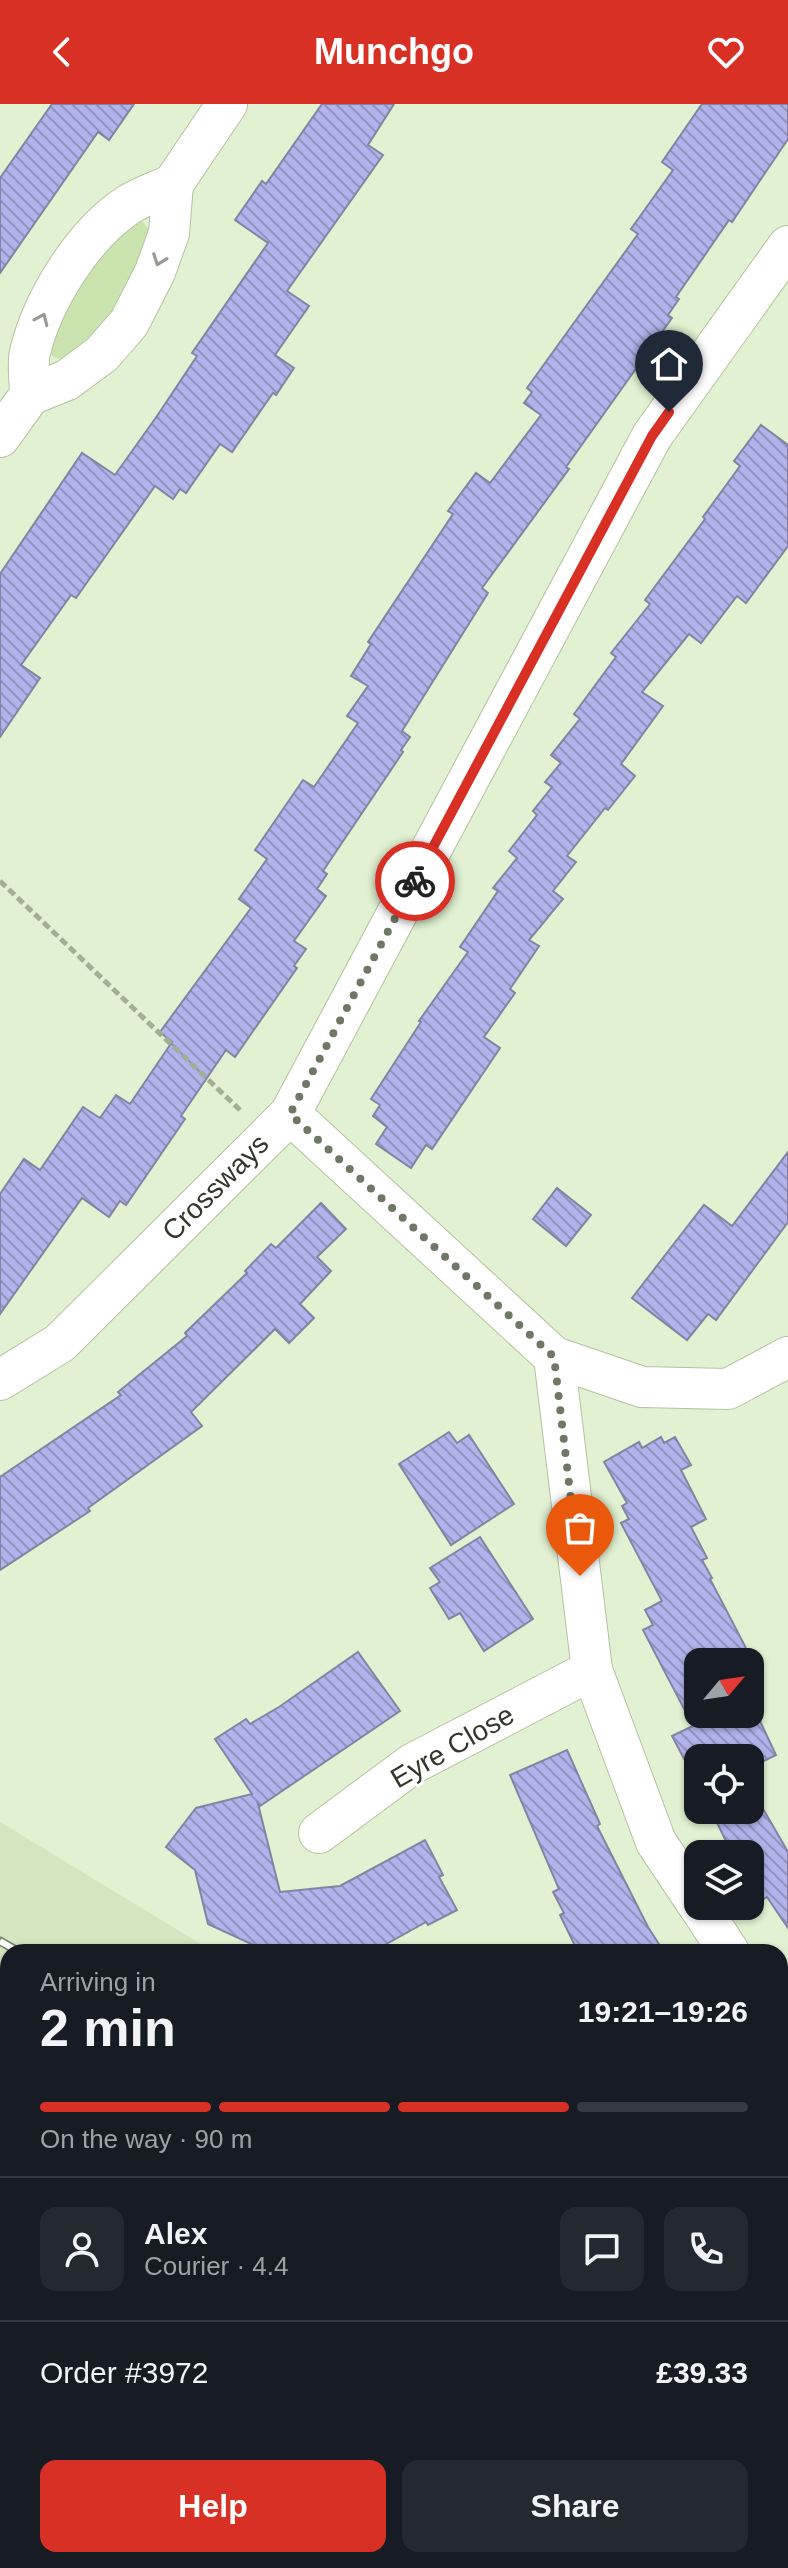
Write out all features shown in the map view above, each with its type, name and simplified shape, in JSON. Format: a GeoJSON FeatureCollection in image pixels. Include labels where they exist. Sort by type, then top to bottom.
{"type":"FeatureCollection","features":[{"type":"Feature","properties":{"kind":"street"},"geometry":{"type":"LineString","coordinates":[[0,437],[30,395],[67,380],[102,354],[129,323],[155,272],[169,233],[173,184],[227,104]]}},
{"type":"Feature","properties":{"kind":"street"},"geometry":{"type":"LineString","coordinates":[[30,395],[29,355],[41,320],[70,265],[92,235],[129,204],[173,184]]}},
{"type":"Feature","properties":{"kind":"street","name":"Crossways"},"geometry":{"type":"LineString","coordinates":[[0,1380],[60,1343],[278,1125],[652,436],[788,246]]}},
{"type":"Feature","properties":{"kind":"street"},"geometry":{"type":"LineString","coordinates":[[278,1125],[554,1357],[642,1387],[728,1389],[788,1357]]}},
{"type":"Feature","properties":{"kind":"street"},"geometry":{"type":"LineString","coordinates":[[554,1357],[592,1670],[656,1842],[684,1885]]}},
{"type":"Feature","properties":{"kind":"street","name":"Eyre Close"},"geometry":{"type":"LineString","coordinates":[[319,1833],[412,1764],[592,1670]]}},
{"type":"Feature","properties":{"kind":"street"},"geometry":{"type":"LineString","coordinates":[[707,1920],[724,1944]]}},
{"type":"Feature","properties":{"kind":"path"},"geometry":{"type":"LineString","coordinates":[[0,881],[278,1125]]}},
{"type":"Feature","properties":{"kind":"shaded area"},"geometry":{"type":"Polygon","coordinates":[[[133,222],[143,222],[151,231],[137,279],[85,344],[64,360],[53,357],[48,347],[95,256],[133,222]]]}},
{"type":"Feature","properties":{"kind":"shaded area"},"geometry":{"type":"Polygon","coordinates":[[[0,1822],[201,1944],[0,1944],[0,1822]]]}},
{"type":"Feature","properties":{"kind":"building"},"geometry":{"type":"Polygon","coordinates":[[[52,104],[134,104],[109,140],[98,132],[0,273],[0,178],[52,104]]]}},
{"type":"Feature","properties":{"kind":"building"},"geometry":{"type":"Polygon","coordinates":[[[322,104],[394,104],[368,145],[383,155],[287,291],[309,306],[275,355],[294,368],[232,452],[220,444],[186,493],[180,489],[173,499],[155,486],[76,598],[71,595],[21,665],[40,678],[0,737],[0,574],[82,453],[115,475],[157,416],[197,356],[192,353],[268,243],[235,220],[262,181],[266,184],[322,104]]]}},
{"type":"Feature","properties":{"kind":"building"},"geometry":{"type":"Polygon","coordinates":[[[702,104],[788,104],[788,139],[676,297],[679,299],[668,315],[672,318],[566,467],[569,469],[482,588],[488,593],[402,731],[410,737],[401,750],[403,752],[323,871],[327,874],[317,889],[326,896],[294,941],[306,949],[294,966],[297,968],[235,1057],[226,1050],[181,1116],[185,1119],[126,1205],[120,1201],[109,1217],[82,1198],[0,1314],[0,1194],[24,1159],[40,1170],[83,1107],[100,1118],[116,1095],[130,1104],[172,1042],[160,1032],[251,908],[239,899],[267,859],[255,850],[303,780],[314,787],[358,723],[347,716],[368,686],[351,676],[371,644],[368,642],[453,514],[448,511],[476,473],[490,483],[541,415],[524,403],[532,392],[527,388],[638,234],[631,229],[673,170],[662,162],[702,104]]]}},
{"type":"Feature","properties":{"kind":"building"},"geometry":{"type":"Polygon","coordinates":[[[761,425],[788,445],[788,546],[746,603],[737,596],[701,643],[689,634],[642,692],[663,706],[621,764],[635,776],[567,856],[576,862],[553,891],[563,899],[529,940],[539,946],[510,989],[515,993],[484,1037],[500,1048],[432,1149],[426,1145],[411,1168],[376,1144],[387,1127],[373,1116],[380,1105],[371,1099],[419,1021],[468,952],[460,947],[498,891],[493,888],[517,858],[509,851],[537,815],[533,811],[552,787],[545,782],[561,763],[551,755],[580,719],[574,714],[616,657],[611,653],[650,604],[645,600],[740,466],[734,461],[761,425]]]}},
{"type":"Feature","properties":{"kind":"building"},"geometry":{"type":"Polygon","coordinates":[[[788,1152],[788,1222],[716,1320],[708,1314],[687,1340],[632,1298],[704,1205],[732,1226],[788,1152]]]}},
{"type":"Feature","properties":{"kind":"building"},"geometry":{"type":"Polygon","coordinates":[[[557,1188],[591,1215],[566,1246],[533,1219],[557,1188]]]}},
{"type":"Feature","properties":{"kind":"building"},"geometry":{"type":"Polygon","coordinates":[[[321,1203],[346,1229],[317,1257],[331,1271],[300,1304],[314,1318],[289,1343],[275,1329],[191,1412],[202,1426],[88,1508],[90,1511],[0,1570],[0,1477],[121,1395],[118,1392],[187,1336],[185,1333],[247,1273],[245,1271],[271,1244],[276,1248],[321,1203]]]}},
{"type":"Feature","properties":{"kind":"building"},"geometry":{"type":"Polygon","coordinates":[[[449,1432],[457,1443],[469,1435],[514,1504],[451,1545],[399,1464],[449,1432]]]}},
{"type":"Feature","properties":{"kind":"building"},"geometry":{"type":"Polygon","coordinates":[[[661,1437],[664,1443],[675,1437],[691,1465],[681,1470],[706,1519],[691,1527],[707,1558],[702,1560],[710,1579],[746,1648],[684,1648],[684,1709],[643,1630],[653,1625],[645,1610],[662,1601],[621,1523],[629,1519],[622,1506],[627,1503],[604,1462],[639,1442],[642,1448],[661,1437]]]}},
{"type":"Feature","properties":{"kind":"building"},"geometry":{"type":"Polygon","coordinates":[[[480,1537],[533,1619],[484,1651],[460,1613],[449,1619],[430,1588],[440,1582],[430,1568],[480,1537]]]}},
{"type":"Feature","properties":{"kind":"building"},"geometry":{"type":"Polygon","coordinates":[[[358,1652],[400,1711],[260,1806],[258,1804],[280,1892],[340,1886],[425,1840],[443,1875],[439,1877],[457,1910],[428,1925],[426,1922],[386,1944],[252,1944],[208,1924],[195,1870],[166,1847],[196,1808],[252,1794],[215,1739],[246,1719],[250,1724],[358,1652]]]}},
{"type":"Feature","properties":{"kind":"building"},"geometry":{"type":"Polygon","coordinates":[[[689,1728],[763,1728],[776,1755],[764,1761],[764,1744],[684,1744],[684,1759],[672,1736],[689,1728]]]}},
{"type":"Feature","properties":{"kind":"building"},"geometry":{"type":"Polygon","coordinates":[[[567,1750],[600,1824],[597,1826],[659,1944],[574,1944],[553,1892],[559,1889],[510,1775],[567,1750]]]}},
{"type":"Feature","properties":{"kind":"building"},"geometry":{"type":"Polygon","coordinates":[[[764,1810],[788,1852],[788,1928],[767,1897],[764,1899],[764,1840],[725,1840],[718,1824],[764,1824],[764,1810]]]}},
{"type":"Feature","properties":{"kind":"railway"},"geometry":{"type":"LineString","coordinates":[[0,1941],[5,1944]]}},
{"type":"Feature","properties":{"kind":"way so far"},"geometry":{"type":"LineString","coordinates":[[415,881],[290,1114],[554,1357],[580,1576]]}},
{"type":"Feature","properties":{"kind":"route"},"geometry":{"type":"LineString","coordinates":[[415,881],[652,436],[669,412]]}}]}
